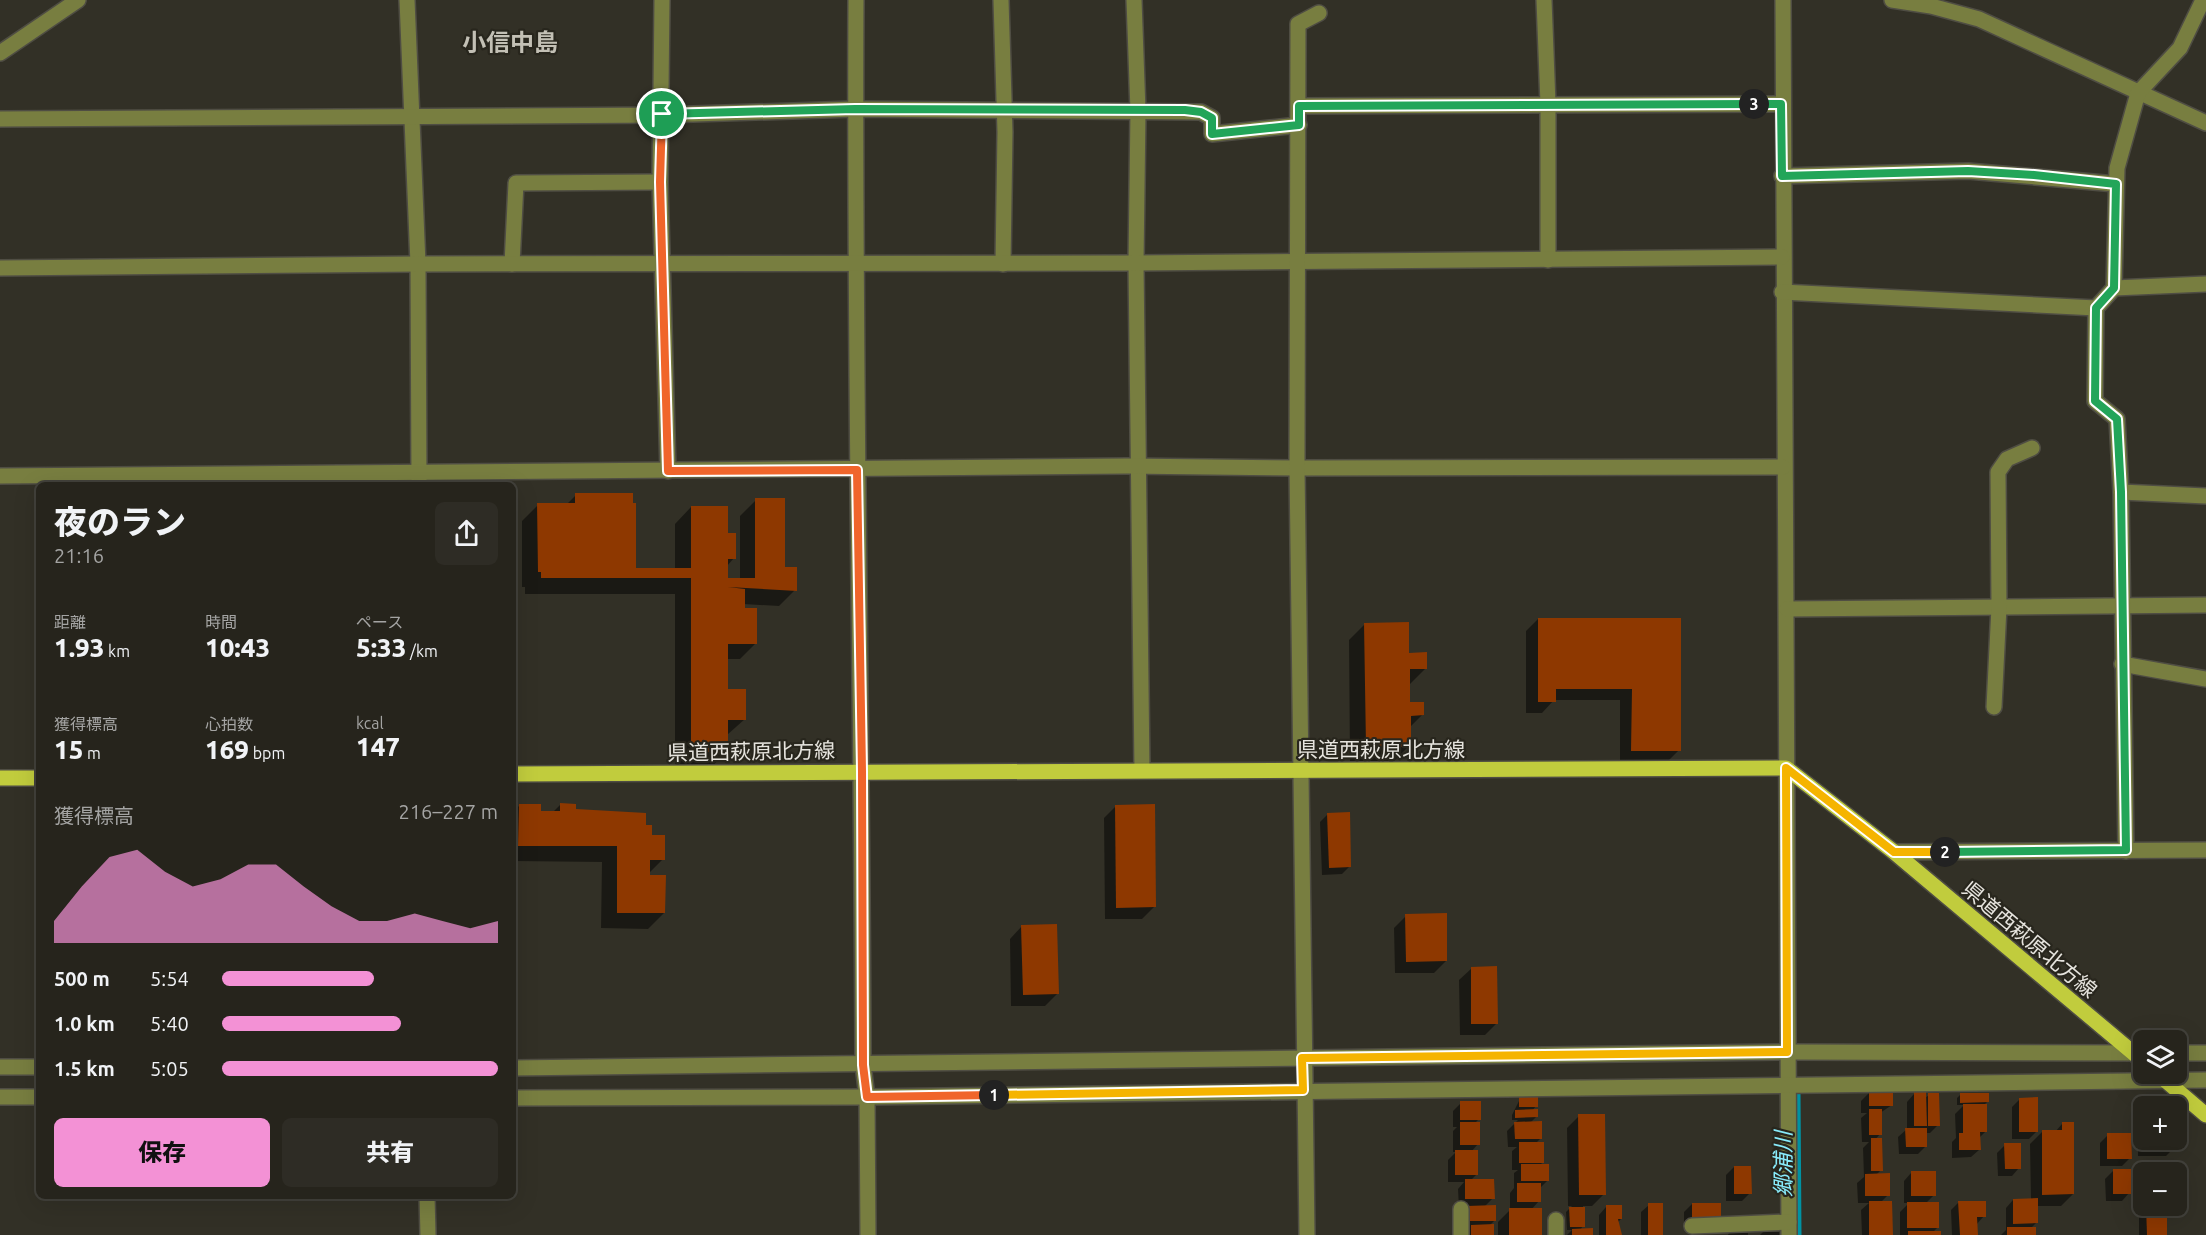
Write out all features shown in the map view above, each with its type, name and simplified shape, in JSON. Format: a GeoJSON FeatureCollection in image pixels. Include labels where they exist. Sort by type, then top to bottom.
{"type":"FeatureCollection","features":[{"type":"Feature","properties":{"kind":"main road","name":"県道西萩原北方線"},"geometry":{"type":"LineString","coordinates":[[516,774],[1786,768],[1894,852],[2133,1050]]}},
{"type":"Feature","properties":{"kind":"main road"},"geometry":{"type":"LineString","coordinates":[[0,778],[36,778]]}},
{"type":"Feature","properties":{"kind":"main road"},"geometry":{"type":"LineString","coordinates":[[2169,1084],[2206,1115]]}},
{"type":"Feature","properties":{"kind":"street"},"geometry":{"type":"LineString","coordinates":[[0,53],[78,0]]}},
{"type":"Feature","properties":{"kind":"street"},"geometry":{"type":"LineString","coordinates":[[407,0],[418,264],[419,479]]}},
{"type":"Feature","properties":{"kind":"street"},"geometry":{"type":"LineString","coordinates":[[662,0],[660,182],[668,471]]}},
{"type":"Feature","properties":{"kind":"street"},"geometry":{"type":"LineString","coordinates":[[856,0],[857,470],[862,771],[863,1065],[867,1097],[868,1235]]}},
{"type":"Feature","properties":{"kind":"street"},"geometry":{"type":"LineString","coordinates":[[1001,0],[1004,109],[1003,264]]}},
{"type":"Feature","properties":{"kind":"street"},"geometry":{"type":"LineString","coordinates":[[1134,0],[1138,111],[1136,263],[1142,770]]}},
{"type":"Feature","properties":{"kind":"street"},"geometry":{"type":"LineString","coordinates":[[1544,0],[1548,104],[1548,260]]}},
{"type":"Feature","properties":{"kind":"street"},"geometry":{"type":"LineString","coordinates":[[1692,1226],[1789,1229],[1782,0]]}},
{"type":"Feature","properties":{"kind":"street"},"geometry":{"type":"LineString","coordinates":[[1892,0],[1931,6],[1979,19],[2206,123]]}},
{"type":"Feature","properties":{"kind":"street"},"geometry":{"type":"LineString","coordinates":[[2126,850],[2121,492],[2117,419],[2095,401],[2096,308],[2114,288],[2117,168],[2138,93],[2180,48],[2203,0]]}},
{"type":"Feature","properties":{"kind":"street"},"geometry":{"type":"LineString","coordinates":[[1306,1235],[1302,1058],[1297,468],[1298,24],[1319,13]]}},
{"type":"Feature","properties":{"kind":"street"},"geometry":{"type":"LineString","coordinates":[[1299,106],[1781,104]]}},
{"type":"Feature","properties":{"kind":"street"},"geometry":{"type":"LineString","coordinates":[[0,119],[1004,109],[1201,112],[1212,118],[1212,134],[1299,125]]}},
{"type":"Feature","properties":{"kind":"street"},"geometry":{"type":"LineString","coordinates":[[1782,176],[1968,171],[2116,184]]}},
{"type":"Feature","properties":{"kind":"street"},"geometry":{"type":"LineString","coordinates":[[512,264],[516,183],[660,182]]}},
{"type":"Feature","properties":{"kind":"street"},"geometry":{"type":"LineString","coordinates":[[0,268],[418,264],[1003,264],[1782,257]]}},
{"type":"Feature","properties":{"kind":"street"},"geometry":{"type":"LineString","coordinates":[[2114,288],[2206,284]]}},
{"type":"Feature","properties":{"kind":"street"},"geometry":{"type":"LineString","coordinates":[[1782,292],[2096,308]]}},
{"type":"Feature","properties":{"kind":"street"},"geometry":{"type":"LineString","coordinates":[[1994,707],[1999,607],[1998,472],[2007,459],[2031,448]]}},
{"type":"Feature","properties":{"kind":"street"},"geometry":{"type":"LineString","coordinates":[[0,476],[419,479],[668,471],[1140,466],[1784,467]]}},
{"type":"Feature","properties":{"kind":"street"},"geometry":{"type":"LineString","coordinates":[[2121,492],[2206,496]]}},
{"type":"Feature","properties":{"kind":"street"},"geometry":{"type":"LineString","coordinates":[[1787,609],[2206,605]]}},
{"type":"Feature","properties":{"kind":"street"},"geometry":{"type":"LineString","coordinates":[[2122,664],[2206,679]]}},
{"type":"Feature","properties":{"kind":"street"},"geometry":{"type":"LineString","coordinates":[[1894,852],[2206,850]]}},
{"type":"Feature","properties":{"kind":"street"},"geometry":{"type":"LineString","coordinates":[[516,1068],[1787,1052],[2133,1056]]}},
{"type":"Feature","properties":{"kind":"street"},"geometry":{"type":"LineString","coordinates":[[2187,1053],[2206,1053]]}},
{"type":"Feature","properties":{"kind":"street"},"geometry":{"type":"LineString","coordinates":[[0,1067],[36,1067]]}},
{"type":"Feature","properties":{"kind":"street"},"geometry":{"type":"LineString","coordinates":[[516,1098],[867,1097],[1788,1086],[2133,1078]]}},
{"type":"Feature","properties":{"kind":"street"},"geometry":{"type":"LineString","coordinates":[[2187,1079],[2206,1080]]}},
{"type":"Feature","properties":{"kind":"street"},"geometry":{"type":"LineString","coordinates":[[0,1097],[36,1097]]}},
{"type":"Feature","properties":{"kind":"street"},"geometry":{"type":"LineString","coordinates":[[427,1199],[428,1235]]}},
{"type":"Feature","properties":{"kind":"street"},"geometry":{"type":"LineString","coordinates":[[1461,1209],[1461,1235]]}},
{"type":"Feature","properties":{"kind":"building"},"geometry":{"type":"Polygon","coordinates":[[[575,493],[633,493],[633,503],[636,503],[636,568],[691,568],[691,506],[728,506],[728,533],[736,533],[736,559],[728,559],[728,578],[755,578],[755,498],[785,498],[785,567],[797,567],[797,591],[728,587],[745,589],[745,608],[757,608],[757,644],[728,644],[728,689],[746,689],[746,720],[728,720],[728,752],[691,752],[691,578],[541,578],[541,572],[538,572],[537,503],[575,503],[575,493]]]}},
{"type":"Feature","properties":{"kind":"building"},"geometry":{"type":"Polygon","coordinates":[[[1538,618],[1681,618],[1681,751],[1631,751],[1632,689],[1556,689],[1556,702],[1538,702],[1538,618]]]}},
{"type":"Feature","properties":{"kind":"building"},"geometry":{"type":"Polygon","coordinates":[[[1409,622],[1409,653],[1427,652],[1427,669],[1410,669],[1410,702],[1424,702],[1424,715],[1411,716],[1411,747],[1366,747],[1364,623],[1409,622]]]}},
{"type":"Feature","properties":{"kind":"building"},"geometry":{"type":"Polygon","coordinates":[[[560,803],[576,804],[576,809],[646,813],[646,825],[652,825],[652,835],[665,835],[665,860],[650,860],[650,875],[666,875],[665,913],[617,913],[617,846],[518,846],[519,804],[541,804],[541,811],[560,811],[560,803]]]}},
{"type":"Feature","properties":{"kind":"building"},"geometry":{"type":"Polygon","coordinates":[[[1155,804],[1156,907],[1116,908],[1115,805],[1155,804]]]}},
{"type":"Feature","properties":{"kind":"building"},"geometry":{"type":"Polygon","coordinates":[[[1350,812],[1351,867],[1329,868],[1327,813],[1350,812]]]}},
{"type":"Feature","properties":{"kind":"building"},"geometry":{"type":"Polygon","coordinates":[[[1447,913],[1447,961],[1406,962],[1405,914],[1447,913]]]}},
{"type":"Feature","properties":{"kind":"building"},"geometry":{"type":"Polygon","coordinates":[[[1057,924],[1059,994],[1023,995],[1021,925],[1057,924]]]}},
{"type":"Feature","properties":{"kind":"building"},"geometry":{"type":"Polygon","coordinates":[[[1497,966],[1498,1024],[1471,1024],[1471,967],[1497,966]]]}},
{"type":"Feature","properties":{"kind":"building"},"geometry":{"type":"Polygon","coordinates":[[[1869,1091],[1893,1091],[1893,1106],[1869,1106],[1869,1091]]]}},
{"type":"Feature","properties":{"kind":"building"},"geometry":{"type":"Polygon","coordinates":[[[1914,1092],[1926,1092],[1927,1126],[1914,1126],[1914,1092]]]}},
{"type":"Feature","properties":{"kind":"building"},"geometry":{"type":"Polygon","coordinates":[[[1928,1093],[1939,1093],[1940,1126],[1928,1126],[1928,1093]]]}},
{"type":"Feature","properties":{"kind":"building"},"geometry":{"type":"Polygon","coordinates":[[[1960,1093],[1989,1093],[1989,1102],[1960,1103],[1960,1093]]]}},
{"type":"Feature","properties":{"kind":"building"},"geometry":{"type":"Polygon","coordinates":[[[1519,1097],[1538,1097],[1538,1107],[1519,1107],[1519,1097]]]}},
{"type":"Feature","properties":{"kind":"building"},"geometry":{"type":"Polygon","coordinates":[[[2038,1097],[2038,1132],[2019,1132],[2019,1098],[2038,1097]]]}},
{"type":"Feature","properties":{"kind":"building"},"geometry":{"type":"Polygon","coordinates":[[[1460,1101],[1481,1101],[1481,1120],[1460,1120],[1460,1101]]]}},
{"type":"Feature","properties":{"kind":"building"},"geometry":{"type":"Polygon","coordinates":[[[1963,1104],[1987,1104],[1987,1132],[1980,1132],[1981,1150],[1959,1150],[1959,1133],[1963,1133],[1963,1104]]]}},
{"type":"Feature","properties":{"kind":"building"},"geometry":{"type":"Polygon","coordinates":[[[1538,1109],[1538,1117],[1515,1118],[1515,1110],[1538,1109]]]}},
{"type":"Feature","properties":{"kind":"building"},"geometry":{"type":"Polygon","coordinates":[[[1869,1109],[1882,1109],[1882,1135],[1869,1135],[1869,1109]]]}},
{"type":"Feature","properties":{"kind":"building"},"geometry":{"type":"Polygon","coordinates":[[[1578,1114],[1605,1114],[1606,1195],[1579,1195],[1578,1114]]]}},
{"type":"Feature","properties":{"kind":"building"},"geometry":{"type":"Polygon","coordinates":[[[1542,1121],[1542,1139],[1515,1139],[1514,1122],[1542,1121]]]}},
{"type":"Feature","properties":{"kind":"building"},"geometry":{"type":"Polygon","coordinates":[[[1460,1122],[1480,1122],[1480,1145],[1460,1145],[1460,1122]]]}},
{"type":"Feature","properties":{"kind":"building"},"geometry":{"type":"Polygon","coordinates":[[[2062,1122],[2074,1122],[2074,1194],[2042,1195],[2042,1130],[2062,1130],[2062,1122]]]}},
{"type":"Feature","properties":{"kind":"building"},"geometry":{"type":"Polygon","coordinates":[[[1905,1128],[1927,1128],[1927,1147],[1906,1147],[1905,1128]]]}},
{"type":"Feature","properties":{"kind":"building"},"geometry":{"type":"Polygon","coordinates":[[[2107,1133],[2131,1133],[2132,1159],[2107,1159],[2107,1133]]]}},
{"type":"Feature","properties":{"kind":"building"},"geometry":{"type":"Polygon","coordinates":[[[1871,1138],[1882,1138],[1883,1171],[1871,1171],[1871,1138]]]}},
{"type":"Feature","properties":{"kind":"building"},"geometry":{"type":"Polygon","coordinates":[[[1519,1142],[1544,1142],[1544,1163],[1519,1163],[1519,1142]]]}},
{"type":"Feature","properties":{"kind":"building"},"geometry":{"type":"Polygon","coordinates":[[[2004,1143],[2021,1143],[2021,1169],[2005,1169],[2004,1143]]]}},
{"type":"Feature","properties":{"kind":"building"},"geometry":{"type":"Polygon","coordinates":[[[1455,1150],[1478,1150],[1478,1175],[1455,1175],[1455,1150]]]}},
{"type":"Feature","properties":{"kind":"building"},"geometry":{"type":"Polygon","coordinates":[[[1521,1164],[1549,1164],[1549,1181],[1521,1181],[1521,1164]]]}},
{"type":"Feature","properties":{"kind":"building"},"geometry":{"type":"Polygon","coordinates":[[[1734,1166],[1751,1166],[1752,1194],[1734,1194],[1734,1166]]]}},
{"type":"Feature","properties":{"kind":"building"},"geometry":{"type":"Polygon","coordinates":[[[2113,1169],[2131,1169],[2131,1194],[2113,1194],[2113,1169]]]}},
{"type":"Feature","properties":{"kind":"building"},"geometry":{"type":"Polygon","coordinates":[[[1911,1171],[1936,1171],[1936,1196],[1911,1196],[1911,1171]]]}},
{"type":"Feature","properties":{"kind":"building"},"geometry":{"type":"Polygon","coordinates":[[[1890,1173],[1890,1196],[1865,1196],[1865,1174],[1890,1173]]]}},
{"type":"Feature","properties":{"kind":"building"},"geometry":{"type":"Polygon","coordinates":[[[1465,1179],[1494,1179],[1495,1199],[1465,1199],[1465,1179]]]}},
{"type":"Feature","properties":{"kind":"building"},"geometry":{"type":"Polygon","coordinates":[[[1517,1183],[1541,1183],[1541,1202],[1517,1202],[1517,1183]]]}},
{"type":"Feature","properties":{"kind":"building"},"geometry":{"type":"Polygon","coordinates":[[[2038,1198],[2038,1223],[2013,1224],[2013,1199],[2038,1198]]]}},
{"type":"Feature","properties":{"kind":"building"},"geometry":{"type":"Polygon","coordinates":[[[1869,1201],[1892,1201],[1893,1235],[1869,1235],[1869,1201]]]}},
{"type":"Feature","properties":{"kind":"building"},"geometry":{"type":"Polygon","coordinates":[[[1958,1201],[1986,1201],[1986,1217],[1977,1217],[1978,1235],[1960,1235],[1958,1201]]]}},
{"type":"Feature","properties":{"kind":"building"},"geometry":{"type":"Polygon","coordinates":[[[1907,1202],[1939,1202],[1939,1228],[1907,1228],[1907,1202]]]}},
{"type":"Feature","properties":{"kind":"building"},"geometry":{"type":"Polygon","coordinates":[[[1648,1203],[1663,1203],[1663,1235],[1648,1235],[1648,1203]]]}},
{"type":"Feature","properties":{"kind":"building"},"geometry":{"type":"Polygon","coordinates":[[[1692,1203],[1721,1203],[1721,1220],[1692,1221],[1692,1203]]]}},
{"type":"Feature","properties":{"kind":"building"},"geometry":{"type":"Polygon","coordinates":[[[1496,1205],[1496,1221],[1467,1221],[1467,1206],[1496,1205]]]}},
{"type":"Feature","properties":{"kind":"building"},"geometry":{"type":"Polygon","coordinates":[[[1606,1205],[1622,1205],[1622,1219],[1618,1219],[1622,1235],[1606,1235],[1606,1205]]]}},
{"type":"Feature","properties":{"kind":"building"},"geometry":{"type":"Polygon","coordinates":[[[1569,1207],[1585,1207],[1585,1227],[1570,1227],[1569,1207]]]}},
{"type":"Feature","properties":{"kind":"building"},"geometry":{"type":"Polygon","coordinates":[[[1509,1208],[1542,1208],[1542,1235],[1509,1235],[1509,1208]]]}},
{"type":"Feature","properties":{"kind":"building"},"geometry":{"type":"Polygon","coordinates":[[[2146,1216],[2167,1216],[2167,1235],[2147,1235],[2146,1216]]]}},
{"type":"Feature","properties":{"kind":"building"},"geometry":{"type":"Polygon","coordinates":[[[1494,1224],[1494,1235],[1471,1235],[1471,1225],[1494,1224]]]}},
{"type":"Feature","properties":{"kind":"building"},"geometry":{"type":"Polygon","coordinates":[[[2007,1227],[2036,1227],[2036,1235],[2007,1235],[2007,1227]]]}},
{"type":"Feature","properties":{"kind":"building"},"geometry":{"type":"Polygon","coordinates":[[[1593,1228],[1593,1235],[1572,1235],[1572,1229],[1593,1228]]]}},
{"type":"Feature","properties":{"kind":"building"},"geometry":{"type":"Polygon","coordinates":[[[1908,1231],[1941,1231],[1941,1235],[1908,1235],[1908,1231]]]}},
{"type":"Feature","properties":{"kind":"waterway","name":"郷浦川"},"geometry":{"type":"LineString","coordinates":[[1798,1093],[1799,1235]]}},
{"type":"Feature","properties":{"kind":"district","name":"小信中島"},"geometry":{"type":"Point","coordinates":[510,42]}},
{"type":"Feature","properties":{"kind":"route"},"geometry":{"type":"LineString","coordinates":[[1781,104],[1782,176],[1968,171],[2116,184],[2114,288],[2096,308],[2095,401],[2117,419],[2121,492],[2126,850],[1894,852],[1786,768],[1787,1052],[1302,1058],[1303,1090],[867,1097],[863,1065],[862,771],[857,470],[668,471],[660,182],[662,114],[855,109],[1185,110],[1201,112],[1212,118],[1212,134],[1299,125],[1299,106],[1781,104]]}}]}
